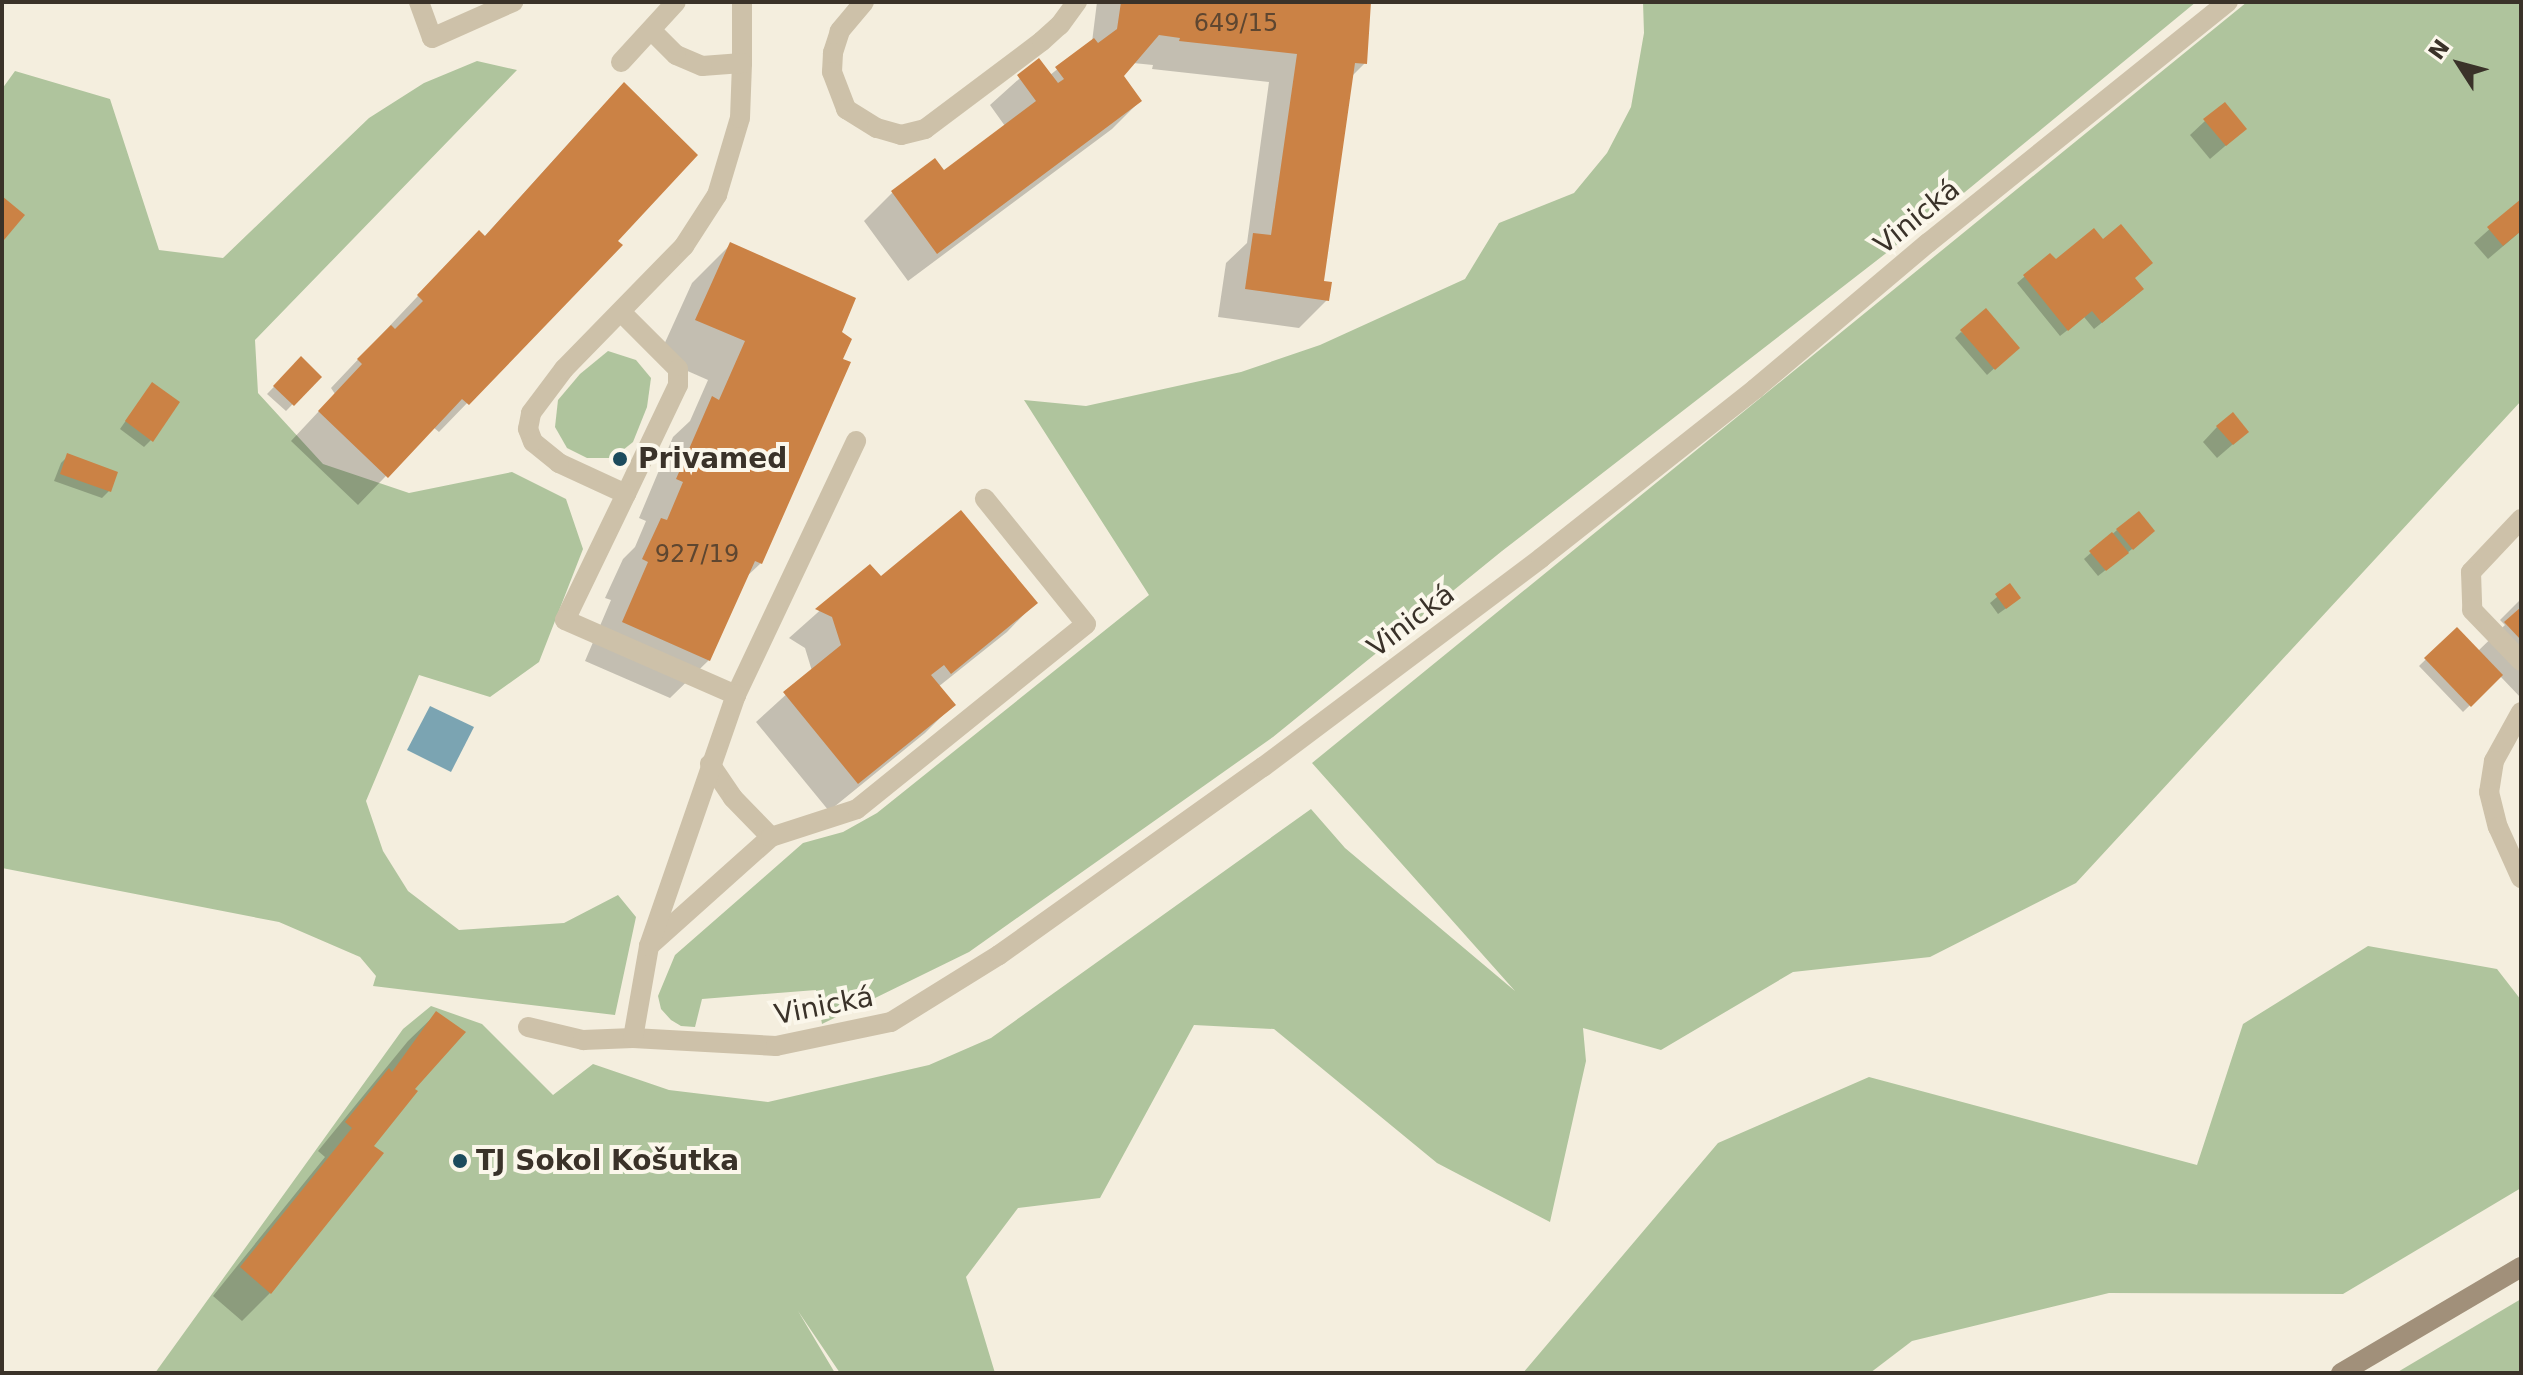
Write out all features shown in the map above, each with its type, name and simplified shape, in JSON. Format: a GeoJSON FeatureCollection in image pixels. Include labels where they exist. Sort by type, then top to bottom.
{"type":"FeatureCollection","features":[{"type":"Feature","properties":{"kind":"street"},"geometry":{"type":"LineString","coordinates":[[419,2],[432,38],[513,2]]}},
{"type":"Feature","properties":{"kind":"street"},"geometry":{"type":"LineString","coordinates":[[621,62],[676,2]]}},
{"type":"Feature","properties":{"kind":"street"},"geometry":{"type":"LineString","coordinates":[[626,494],[559,463],[533,442],[528,429],[531,413],[564,369],[622,313],[684,246],[717,195],[740,118],[742,2]]}},
{"type":"Feature","properties":{"kind":"street"},"geometry":{"type":"LineString","coordinates":[[864,2],[840,31],[833,53],[832,72],[846,109],[877,128],[901,135],[925,129],[1042,41],[1060,25],[1077,2]]}},
{"type":"Feature","properties":{"kind":"street","name":"Vinická"},"geometry":{"type":"LineString","coordinates":[[528,1027],[583,1040],[633,1038],[776,1046],[891,1022],[999,955],[1263,767],[1541,558],[1755,389],[1928,243],[2228,2]]}},
{"type":"Feature","properties":{"kind":"street"},"geometry":{"type":"LineString","coordinates":[[651,30],[676,55],[702,66],[742,63]]}},
{"type":"Feature","properties":{"kind":"street"},"geometry":{"type":"LineString","coordinates":[[622,313],[678,369],[678,385],[565,620],[736,695]]}},
{"type":"Feature","properties":{"kind":"street"},"geometry":{"type":"LineString","coordinates":[[633,1038],[649,946],[710,764],[736,695],[856,441]]}},
{"type":"Feature","properties":{"kind":"street"},"geometry":{"type":"LineString","coordinates":[[649,946],[771,837],[857,809],[1086,624],[985,499]]}},
{"type":"Feature","properties":{"kind":"street"},"geometry":{"type":"LineString","coordinates":[[2521,519],[2471,572],[2472,610],[2521,661]]}},
{"type":"Feature","properties":{"kind":"street"},"geometry":{"type":"LineString","coordinates":[[2521,712],[2494,761],[2489,792],[2498,827],[2521,878]]}},
{"type":"Feature","properties":{"kind":"street"},"geometry":{"type":"LineString","coordinates":[[2494,761],[2521,737]]}},
{"type":"Feature","properties":{"kind":"street"},"geometry":{"type":"LineString","coordinates":[[710,764],[733,798],[771,837]]}},
{"type":"Feature","properties":{"kind":"street"},"geometry":{"type":"LineString","coordinates":[[2341,1373],[2521,1267]]}},
{"type":"Feature","properties":{"kind":"green space"},"geometry":{"type":"Polygon","coordinates":[[[1643,2],[2196,2],[1965,192],[1502,551],[1273,737],[969,952],[822,1024],[816,990],[702,999],[695,1027],[681,1026],[671,1020],[661,1009],[658,996],[675,955],[803,843],[843,832],[877,813],[1149,595],[1024,400],[1086,406],[1241,372],[1320,345],[1465,279],[1499,223],[1574,193],[1607,153],[1631,107],[1644,33],[1643,2]]]}},
{"type":"Feature","properties":{"kind":"green space"},"geometry":{"type":"Polygon","coordinates":[[[2247,2],[2521,2],[2521,401],[2076,883],[1930,957],[1793,972],[1661,1050],[1583,1028],[1586,1061],[1550,1222],[1437,1163],[1274,1029],[1194,1025],[1100,1198],[1018,1208],[966,1277],[995,1373],[840,1373],[798,1311],[835,1373],[155,1373],[403,1029],[431,1006],[482,1024],[553,1095],[593,1064],[669,1090],[768,1102],[929,1065],[991,1038],[1311,809],[1345,848],[1515,991],[1312,763],[2247,2]]]}},
{"type":"Feature","properties":{"kind":"green space"},"geometry":{"type":"Polygon","coordinates":[[[477,61],[517,70],[255,340],[258,393],[323,464],[409,493],[512,472],[566,499],[583,549],[539,662],[490,697],[419,675],[366,801],[383,851],[408,891],[459,930],[564,923],[618,895],[636,917],[615,1015],[373,986],[376,976],[360,957],[279,922],[2,868],[2,89],[15,71],[110,99],[159,250],[223,258],[369,118],[424,83],[477,61]]]}},
{"type":"Feature","properties":{"kind":"green space"},"geometry":{"type":"Polygon","coordinates":[[[608,351],[636,360],[651,378],[647,407],[633,442],[613,458],[587,458],[567,448],[555,427],[558,400],[580,374],[608,351]]]}},
{"type":"Feature","properties":{"kind":"green space"},"geometry":{"type":"Polygon","coordinates":[[[2368,946],[2497,969],[2521,1000],[2521,1188],[2343,1294],[2109,1293],[1912,1341],[1870,1373],[1523,1373],[1718,1143],[1869,1077],[2197,1165],[2243,1024],[2368,946]]]}},
{"type":"Feature","properties":{"kind":"green space"},"geometry":{"type":"Polygon","coordinates":[[[2521,1299],[2521,1370],[2516,1373],[2396,1373],[2521,1299]]]}},
{"type":"Feature","properties":{"kind":"water"},"geometry":{"type":"Polygon","coordinates":[[[430,706],[474,727],[451,772],[407,750],[430,706]]]}},
{"type":"Feature","properties":{"kind":"building"},"geometry":{"type":"Polygon","coordinates":[[[1121,2],[1371,2],[1367,64],[1355,63],[1324,281],[1332,282],[1329,301],[1245,289],[1253,233],[1271,235],[1297,54],[1179,41],[1180,38],[1159,35],[1124,76],[1142,101],[937,254],[891,191],[935,158],[944,170],[1036,101],[1017,75],[1039,58],[1058,83],[1064,79],[1055,67],[1094,38],[1098,43],[1117,29],[1121,2]]]}},
{"type":"Feature","properties":{"kind":"building"},"geometry":{"type":"Polygon","coordinates":[[[624,82],[698,155],[618,241],[623,245],[469,405],[462,399],[388,478],[318,411],[362,364],[357,359],[391,325],[395,329],[423,301],[417,295],[479,230],[485,236],[624,82]]]}},
{"type":"Feature","properties":{"kind":"building"},"geometry":{"type":"Polygon","coordinates":[[[2225,102],[2247,129],[2226,146],[2203,119],[2225,102]]]}},
{"type":"Feature","properties":{"kind":"building"},"geometry":{"type":"Polygon","coordinates":[[[2,196],[25,215],[4,240],[2,238],[2,196]]]}},
{"type":"Feature","properties":{"kind":"building"},"geometry":{"type":"Polygon","coordinates":[[[2521,199],[2521,231],[2503,246],[2487,227],[2521,199]]]}},
{"type":"Feature","properties":{"kind":"building"},"geometry":{"type":"Polygon","coordinates":[[[2121,224],[2153,263],[2135,278],[2144,289],[2102,323],[2092,311],[2068,331],[2023,275],[2050,253],[2056,259],[2094,228],[2103,239],[2121,224]]]}},
{"type":"Feature","properties":{"kind":"building"},"geometry":{"type":"Polygon","coordinates":[[[730,242],[856,298],[842,332],[852,339],[843,359],[851,362],[762,564],[755,561],[710,661],[622,622],[648,562],[642,559],[661,518],[667,520],[683,482],[676,479],[712,396],[719,400],[745,341],[695,320],[730,242]]]}},
{"type":"Feature","properties":{"kind":"building"},"geometry":{"type":"Polygon","coordinates":[[[1986,308],[2020,348],[1995,370],[1960,330],[1986,308]]]}},
{"type":"Feature","properties":{"kind":"building"},"geometry":{"type":"Polygon","coordinates":[[[301,356],[322,377],[294,406],[273,386],[301,356]]]}},
{"type":"Feature","properties":{"kind":"building"},"geometry":{"type":"Polygon","coordinates":[[[152,382],[180,402],[153,442],[125,421],[152,382]]]}},
{"type":"Feature","properties":{"kind":"building"},"geometry":{"type":"Polygon","coordinates":[[[2233,412],[2249,432],[2233,445],[2216,426],[2233,412]]]}},
{"type":"Feature","properties":{"kind":"building"},"geometry":{"type":"Polygon","coordinates":[[[67,453],[118,472],[111,492],[60,474],[67,453]]]}},
{"type":"Feature","properties":{"kind":"building"},"geometry":{"type":"Polygon","coordinates":[[[961,510],[1038,603],[951,674],[944,665],[931,675],[956,705],[858,784],[783,692],[841,645],[832,617],[815,609],[870,564],[881,576],[961,510]]]}},
{"type":"Feature","properties":{"kind":"building"},"geometry":{"type":"Polygon","coordinates":[[[2139,511],[2155,531],[2133,550],[2116,529],[2139,511]]]}},
{"type":"Feature","properties":{"kind":"building"},"geometry":{"type":"Polygon","coordinates":[[[2112,532],[2129,553],[2106,571],[2089,551],[2112,532]]]}},
{"type":"Feature","properties":{"kind":"building"},"geometry":{"type":"Polygon","coordinates":[[[2010,583],[2021,598],[2006,609],[1995,594],[2010,583]]]}},
{"type":"Feature","properties":{"kind":"building"},"geometry":{"type":"Polygon","coordinates":[[[2521,607],[2521,640],[2504,622],[2521,607]]]}},
{"type":"Feature","properties":{"kind":"building"},"geometry":{"type":"Polygon","coordinates":[[[2457,627],[2503,675],[2471,707],[2424,658],[2457,627]]]}},
{"type":"Feature","properties":{"kind":"building"},"geometry":{"type":"Polygon","coordinates":[[[436,1011],[466,1032],[415,1089],[418,1091],[374,1146],[384,1153],[271,1294],[240,1267],[352,1128],[345,1122],[389,1068],[392,1072],[436,1011]]]}},
{"type":"Feature","properties":{"kind":"place","name":"Privamed"},"geometry":{"type":"Point","coordinates":[620,459]}},
{"type":"Feature","properties":{"kind":"place","name":"TJ Sokol Košutka"},"geometry":{"type":"Point","coordinates":[460,1161]}}]}
